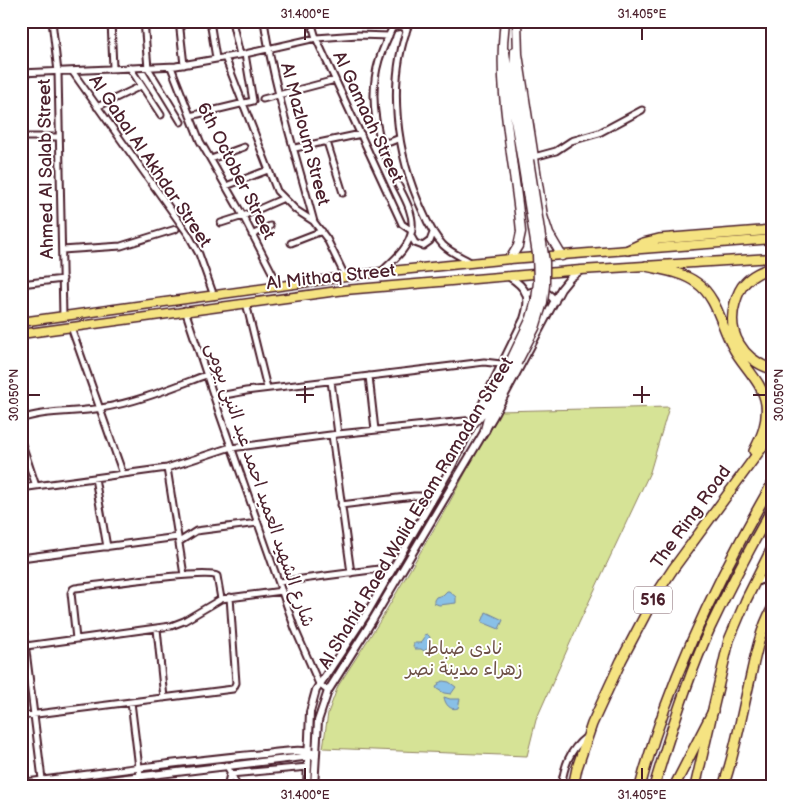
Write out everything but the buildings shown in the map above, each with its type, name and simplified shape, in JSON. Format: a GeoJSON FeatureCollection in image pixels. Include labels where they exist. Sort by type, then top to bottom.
{"type":"FeatureCollection","features":[{"type":"Feature","properties":{"kind":"highway"},"geometry":{"type":"LineString","coordinates":[[628,250],[643,243],[659,239],[772,230]]}},
{"type":"Feature","properties":{"kind":"highway","name":"516"},"geometry":{"type":"LineString","coordinates":[[646,266],[682,275],[702,287],[715,305],[734,350],[764,395],[766,409],[764,430],[732,487]]}},
{"type":"Feature","properties":{"kind":"highway"},"geometry":{"type":"LineString","coordinates":[[772,267],[758,273],[745,283],[737,296],[732,319],[735,337],[747,356],[759,364],[772,369]]}},
{"type":"Feature","properties":{"kind":"highway","name":"The Ring Road"},"geometry":{"type":"LineString","coordinates":[[573,787],[587,737],[621,661],[654,598],[732,487],[772,434]]}},
{"type":"Feature","properties":{"kind":"highway"},"geometry":{"type":"LineString","coordinates":[[640,787],[664,712],[692,642],[720,583],[772,484]]}},
{"type":"Feature","properties":{"kind":"highway"},"geometry":{"type":"LineString","coordinates":[[654,787],[680,707],[710,629],[772,509]]}},
{"type":"Feature","properties":{"kind":"highway"},"geometry":{"type":"LineString","coordinates":[[695,787],[730,640],[754,582],[772,548]]}},
{"type":"Feature","properties":{"kind":"highway"},"geometry":{"type":"LineString","coordinates":[[723,787],[733,757],[763,627],[772,608]]}},
{"type":"Feature","properties":{"kind":"highway"},"geometry":{"type":"LineString","coordinates":[[674,787],[713,711]]}},
{"type":"Feature","properties":{"kind":"main road"},"geometry":{"type":"LineString","coordinates":[[505,21],[502,43],[503,90],[521,232],[518,246],[510,260]]}},
{"type":"Feature","properties":{"kind":"main road"},"geometry":{"type":"LineString","coordinates":[[485,430],[490,411],[514,362],[532,318],[538,282],[528,159],[514,73],[517,21]]}},
{"type":"Feature","properties":{"kind":"main road"},"geometry":{"type":"LineString","coordinates":[[502,43],[506,55],[509,85],[546,228],[562,256]]}},
{"type":"Feature","properties":{"kind":"main road"},"geometry":{"type":"LineString","coordinates":[[521,232],[529,236],[536,236],[541,234],[546,228]]}},
{"type":"Feature","properties":{"kind":"main road","name":"Al Mithaq Street"},"geometry":{"type":"LineString","coordinates":[[21,322],[381,272],[772,239]]}},
{"type":"Feature","properties":{"kind":"main road","name":"Al Mithaq Street"},"geometry":{"type":"LineString","coordinates":[[21,334],[185,310],[344,290],[581,270],[772,258]]}},
{"type":"Feature","properties":{"kind":"main road"},"geometry":{"type":"LineString","coordinates":[[473,423],[483,412],[514,362]]}},
{"type":"Feature","properties":{"kind":"street"},"geometry":{"type":"LineString","coordinates":[[22,21],[22,73],[184,65],[316,38],[358,35],[389,36]]}},
{"type":"Feature","properties":{"kind":"street","name":"Ahmed Al Salab Street"},"geometry":{"type":"LineString","coordinates":[[52,21],[58,72],[63,317]]}},
{"type":"Feature","properties":{"kind":"street"},"geometry":{"type":"LineString","coordinates":[[110,21],[113,68]]}},
{"type":"Feature","properties":{"kind":"street"},"geometry":{"type":"LineString","coordinates":[[144,21],[148,68],[180,122]]}},
{"type":"Feature","properties":{"kind":"street"},"geometry":{"type":"LineString","coordinates":[[179,21],[184,65]]}},
{"type":"Feature","properties":{"kind":"street"},"geometry":{"type":"LineString","coordinates":[[210,21],[216,58]]}},
{"type":"Feature","properties":{"kind":"street"},"geometry":{"type":"LineString","coordinates":[[190,116],[253,101],[232,21]]}},
{"type":"Feature","properties":{"kind":"street","name":"Al Mazloum Street"},"geometry":{"type":"LineString","coordinates":[[264,21],[268,49],[314,222],[322,230],[345,276]]}},
{"type":"Feature","properties":{"kind":"street","name":"Al Gamaah Street"},"geometry":{"type":"LineString","coordinates":[[311,21],[316,38],[402,224],[411,234]]}},
{"type":"Feature","properties":{"kind":"street"},"geometry":{"type":"LineString","coordinates":[[381,272],[403,249],[411,234],[412,220],[380,142],[375,121],[375,88],[379,61],[395,21]]}},
{"type":"Feature","properties":{"kind":"street"},"geometry":{"type":"LineString","coordinates":[[410,21],[400,60],[396,92],[400,138],[412,186],[433,233],[449,250],[473,263]]}},
{"type":"Feature","properties":{"kind":"street"},"geometry":{"type":"LineString","coordinates":[[392,28],[401,26],[405,28],[406,33]]}},
{"type":"Feature","properties":{"kind":"street"},"geometry":{"type":"LineString","coordinates":[[225,57],[277,191],[296,210],[314,222]]}},
{"type":"Feature","properties":{"kind":"street","name":"6th October Street"},"geometry":{"type":"LineString","coordinates":[[171,66],[190,116],[211,159],[279,286]]}},
{"type":"Feature","properties":{"kind":"street"},"geometry":{"type":"LineString","coordinates":[[130,68],[160,115]]}},
{"type":"Feature","properties":{"kind":"street","name":"Al Gabal Al Akhdar Street"},"geometry":{"type":"LineString","coordinates":[[72,71],[196,247],[214,296]]}},
{"type":"Feature","properties":{"kind":"street"},"geometry":{"type":"LineString","coordinates":[[262,99],[280,96],[335,80]]}},
{"type":"Feature","properties":{"kind":"street"},"geometry":{"type":"LineString","coordinates":[[97,107],[141,86]]}},
{"type":"Feature","properties":{"kind":"street"},"geometry":{"type":"LineString","coordinates":[[528,159],[559,150],[571,141],[593,135],[642,110]]}},
{"type":"Feature","properties":{"kind":"street"},"geometry":{"type":"LineString","coordinates":[[295,148],[361,134]]}},
{"type":"Feature","properties":{"kind":"street"},"geometry":{"type":"LineString","coordinates":[[21,137],[59,137]]}},
{"type":"Feature","properties":{"kind":"street"},"geometry":{"type":"LineString","coordinates":[[380,142],[390,142],[400,138]]}},
{"type":"Feature","properties":{"kind":"street"},"geometry":{"type":"LineString","coordinates":[[327,142],[343,193]]}},
{"type":"Feature","properties":{"kind":"street"},"geometry":{"type":"LineString","coordinates":[[211,159],[244,147]]}},
{"type":"Feature","properties":{"kind":"street"},"geometry":{"type":"LineString","coordinates":[[226,186],[268,170]]}},
{"type":"Feature","properties":{"kind":"street"},"geometry":{"type":"LineString","coordinates":[[221,223],[243,216],[284,198]]}},
{"type":"Feature","properties":{"kind":"street"},"geometry":{"type":"LineString","coordinates":[[252,234],[270,226]]}},
{"type":"Feature","properties":{"kind":"street"},"geometry":{"type":"LineString","coordinates":[[62,250],[121,246],[176,229]]}},
{"type":"Feature","properties":{"kind":"street"},"geometry":{"type":"LineString","coordinates":[[291,243],[322,230]]}},
{"type":"Feature","properties":{"kind":"street"},"geometry":{"type":"LineString","coordinates":[[411,234],[415,243],[423,246],[430,241],[433,233]]}},
{"type":"Feature","properties":{"kind":"street","name":"Al Shahid Raed Walid Esam Ramadan Street"},"geometry":{"type":"LineString","coordinates":[[307,787],[308,767],[318,721],[328,691],[372,621],[485,430],[521,367],[555,300],[566,282],[581,270]]}},
{"type":"Feature","properties":{"kind":"street"},"geometry":{"type":"LineString","coordinates":[[508,276],[520,284],[526,294],[532,291],[541,291],[550,295],[555,300]]}},
{"type":"Feature","properties":{"kind":"street"},"geometry":{"type":"LineString","coordinates":[[21,284],[63,279]]}},
{"type":"Feature","properties":{"kind":"street","name":"Al Shahid Raed Walid Esam Ramadan Street"},"geometry":{"type":"LineString","coordinates":[[314,787],[310,712],[313,697],[319,684],[351,639],[456,458],[524,319],[528,303],[526,294]]}},
{"type":"Feature","properties":{"kind":"street"},"geometry":{"type":"LineString","coordinates":[[246,302],[267,388]]}},
{"type":"Feature","properties":{"kind":"street","name":"شارع الشهيد العميد احمد عبد النبى بيومى"},"geometry":{"type":"LineString","coordinates":[[185,310],[295,629],[319,684],[328,691]]}},
{"type":"Feature","properties":{"kind":"street"},"geometry":{"type":"LineString","coordinates":[[71,327],[123,474]]}},
{"type":"Feature","properties":{"kind":"street"},"geometry":{"type":"LineString","coordinates":[[214,397],[267,388],[484,362],[502,364]]}},
{"type":"Feature","properties":{"kind":"street"},"geometry":{"type":"LineString","coordinates":[[21,419],[33,415],[100,409],[148,397],[206,375]]}},
{"type":"Feature","properties":{"kind":"street"},"geometry":{"type":"LineString","coordinates":[[369,376],[375,430]]}},
{"type":"Feature","properties":{"kind":"street"},"geometry":{"type":"LineString","coordinates":[[330,381],[338,434]]}},
{"type":"Feature","properties":{"kind":"street"},"geometry":{"type":"LineString","coordinates":[[21,488],[168,468],[231,448],[375,430],[473,423]]}},
{"type":"Feature","properties":{"kind":"street"},"geometry":{"type":"LineString","coordinates":[[332,435],[351,572]]}},
{"type":"Feature","properties":{"kind":"street"},"geometry":{"type":"LineString","coordinates":[[21,441],[36,486]]}},
{"type":"Feature","properties":{"kind":"street"},"geometry":{"type":"LineString","coordinates":[[168,468],[184,575]]}},
{"type":"Feature","properties":{"kind":"street"},"geometry":{"type":"LineString","coordinates":[[95,478],[106,547]]}},
{"type":"Feature","properties":{"kind":"street"},"geometry":{"type":"LineString","coordinates":[[341,505],[414,496],[435,496]]}},
{"type":"Feature","properties":{"kind":"street"},"geometry":{"type":"LineString","coordinates":[[424,515],[432,519]]}},
{"type":"Feature","properties":{"kind":"street"},"geometry":{"type":"LineString","coordinates":[[21,558],[179,539],[196,531],[258,523]]}},
{"type":"Feature","properties":{"kind":"street"},"geometry":{"type":"LineString","coordinates":[[279,582],[351,572],[392,570]]}},
{"type":"Feature","properties":{"kind":"street"},"geometry":{"type":"LineString","coordinates":[[76,639],[72,589],[184,575],[214,574],[219,579],[221,599]]}},
{"type":"Feature","properties":{"kind":"street"},"geometry":{"type":"LineString","coordinates":[[754,582],[772,578]]}},
{"type":"Feature","properties":{"kind":"street"},"geometry":{"type":"LineString","coordinates":[[24,648],[178,624],[221,599],[282,591]]}},
{"type":"Feature","properties":{"kind":"street"},"geometry":{"type":"LineString","coordinates":[[21,716],[230,690],[236,687],[230,597]]}},
{"type":"Feature","properties":{"kind":"street"},"geometry":{"type":"LineString","coordinates":[[21,611],[24,648],[43,784]]}},
{"type":"Feature","properties":{"kind":"street"},"geometry":{"type":"LineString","coordinates":[[157,628],[164,698]]}},
{"type":"Feature","properties":{"kind":"street"},"geometry":{"type":"LineString","coordinates":[[131,702],[139,772]]}},
{"type":"Feature","properties":{"kind":"street"},"geometry":{"type":"LineString","coordinates":[[561,787],[564,770],[569,758],[576,747],[587,737]]}},
{"type":"Feature","properties":{"kind":"street"},"geometry":{"type":"LineString","coordinates":[[21,783],[43,784],[238,760],[311,754]]}},
{"type":"Feature","properties":{"kind":"street"},"geometry":{"type":"LineString","coordinates":[[50,787],[139,772],[227,765],[238,760]]}},
{"type":"Feature","properties":{"kind":"street"},"geometry":{"type":"LineString","coordinates":[[227,765],[230,774],[235,780],[236,787]]}},
{"type":"Feature","properties":{"kind":"street"},"geometry":{"type":"LineString","coordinates":[[230,774],[308,767]]}},
{"type":"Feature","properties":{"kind":"street"},"geometry":{"type":"LineString","coordinates":[[227,787],[230,774]]}},
{"type":"Feature","properties":{"kind":"green space","name":"نادى ضباط زهراء مدينة نصر"},"geometry":{"type":"Polygon","coordinates":[[[669,407],[650,472],[536,720],[527,756],[323,748],[328,713],[338,686],[380,621],[448,505],[499,411],[669,407]]]}},
{"type":"Feature","properties":{"kind":"water"},"geometry":{"type":"Polygon","coordinates":[[[447,591],[456,597],[456,603],[439,605],[434,603],[436,597],[443,595],[447,591]]]}},
{"type":"Feature","properties":{"kind":"water"},"geometry":{"type":"Polygon","coordinates":[[[486,612],[503,620],[499,629],[482,622],[486,612]]]}},
{"type":"Feature","properties":{"kind":"water"},"geometry":{"type":"Polygon","coordinates":[[[427,634],[430,637],[428,648],[424,651],[415,649],[414,643],[421,643],[425,637],[424,635],[427,634]]]}},
{"type":"Feature","properties":{"kind":"water"},"geometry":{"type":"Polygon","coordinates":[[[443,681],[449,682],[456,687],[451,694],[437,689],[438,683],[443,681]]]}},
{"type":"Feature","properties":{"kind":"water"},"geometry":{"type":"Polygon","coordinates":[[[444,697],[460,699],[458,708],[453,709],[448,706],[444,697]]]}}]}
